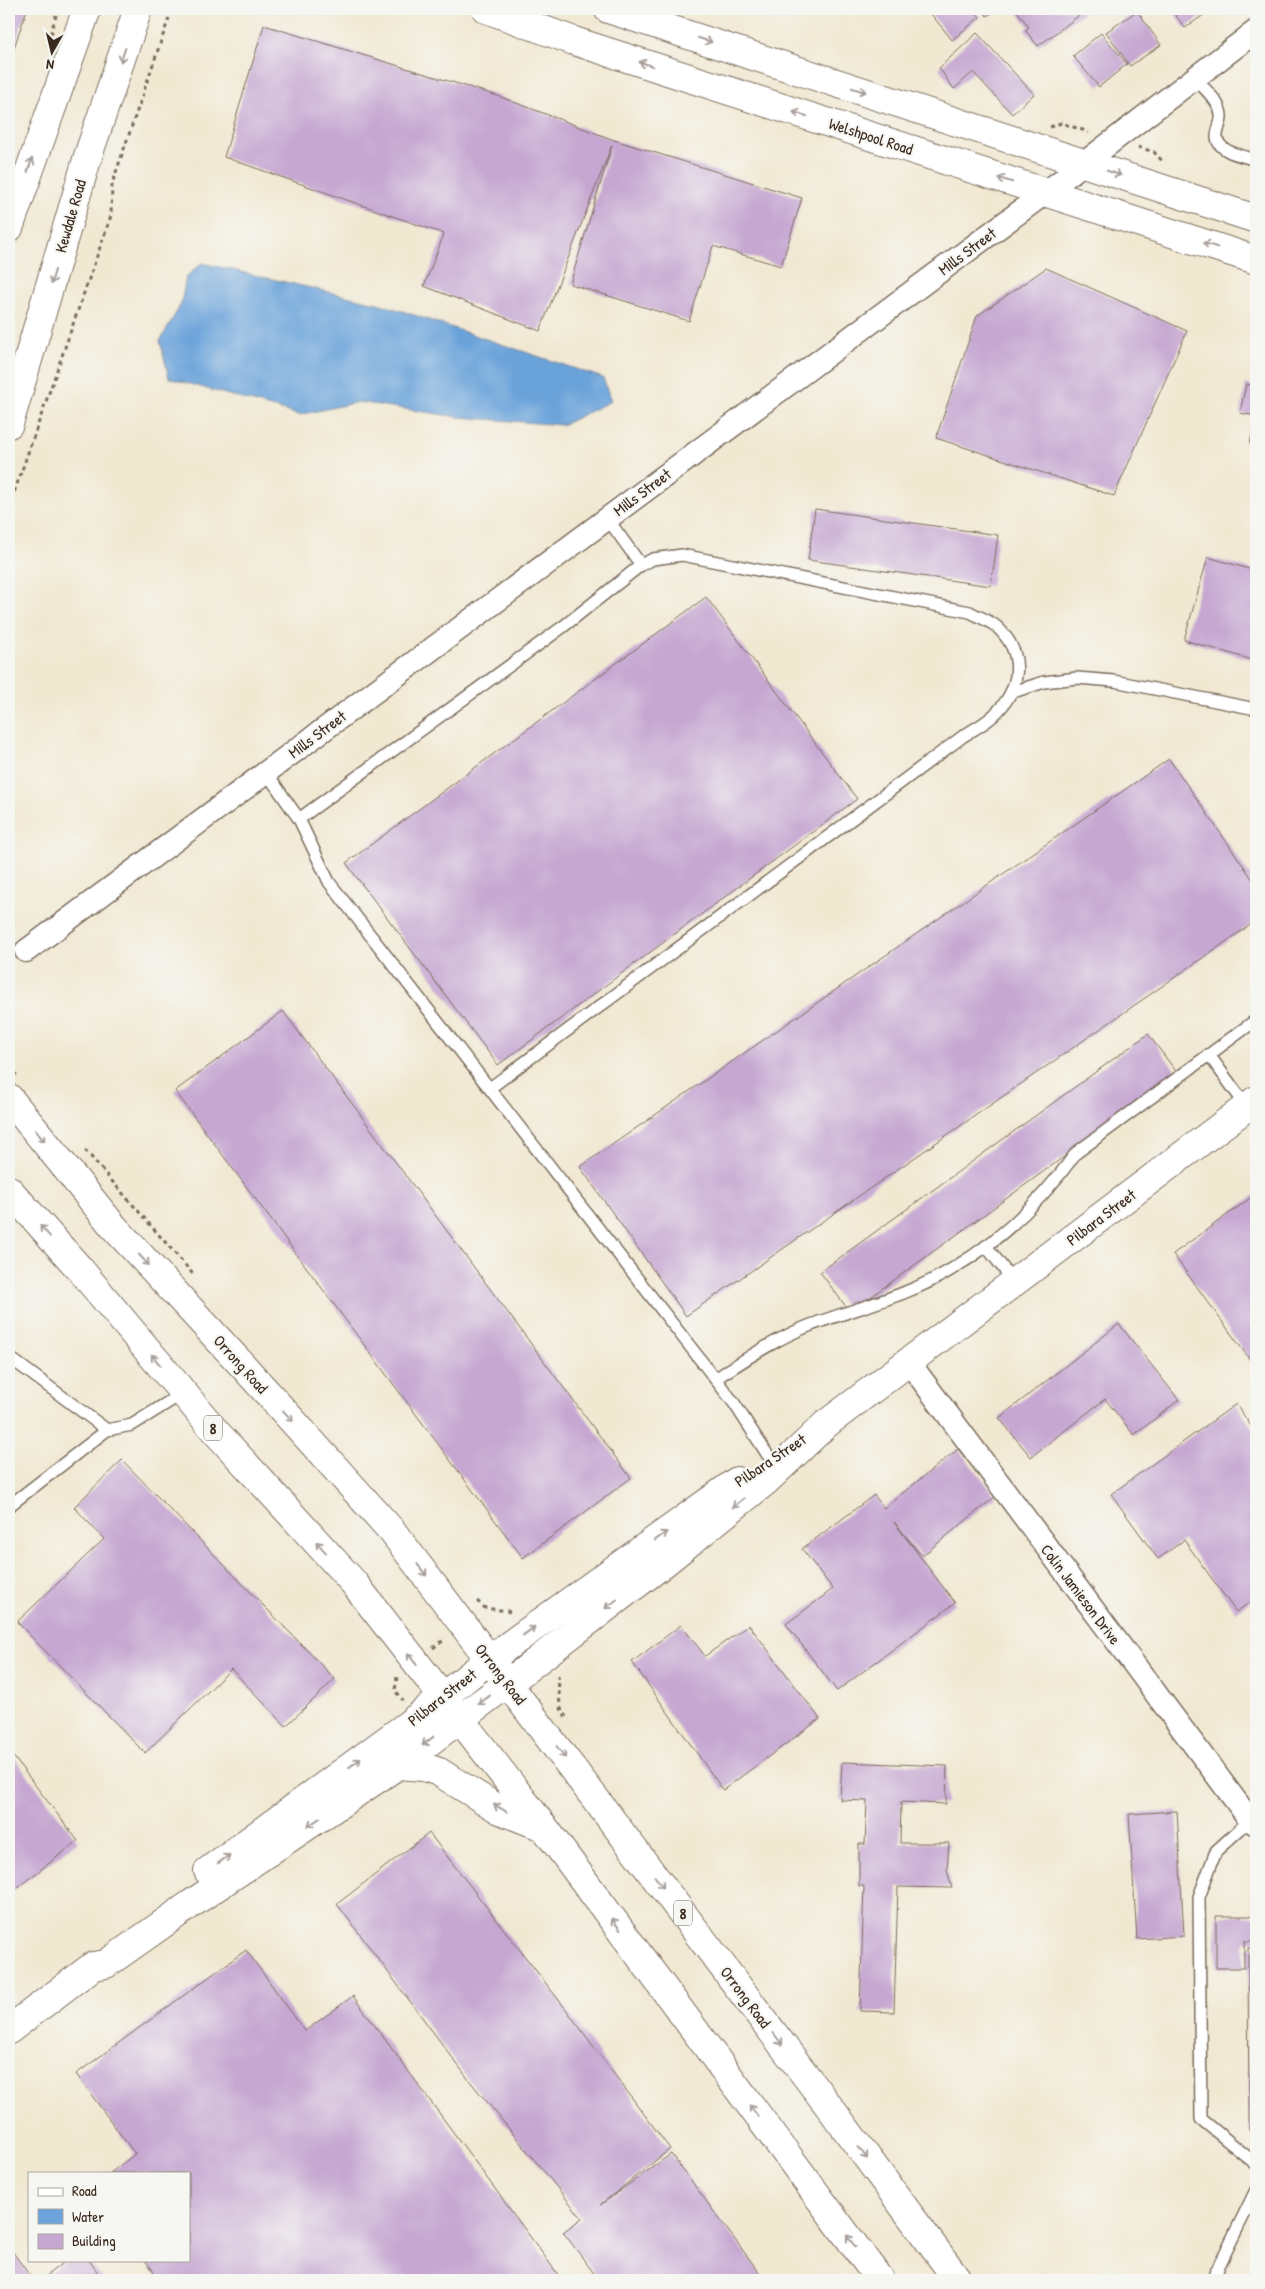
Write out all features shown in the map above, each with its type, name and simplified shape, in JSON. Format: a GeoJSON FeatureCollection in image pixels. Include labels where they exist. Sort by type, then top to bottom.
{"type":"FeatureCollection","features":[{"type":"Feature","properties":{"kind":"main road"},"geometry":{"type":"LineString","coordinates":[[9,228],[87,9]]}},
{"type":"Feature","properties":{"kind":"main road","name":"Welshpool Road"},"geometry":{"type":"LineString","coordinates":[[486,9],[574,41],[1256,260]]}},
{"type":"Feature","properties":{"kind":"main road"},"geometry":{"type":"LineString","coordinates":[[608,9],[1256,219]]}},
{"type":"Feature","properties":{"kind":"main road","name":"Kewdale Road"},"geometry":{"type":"LineString","coordinates":[[9,424],[88,156],[139,12]]}},
{"type":"Feature","properties":{"kind":"main road","name":"Orrong Road"},"geometry":{"type":"LineString","coordinates":[[9,1098],[113,1226],[244,1366],[392,1531],[958,2280]]}},
{"type":"Feature","properties":{"kind":"main road","name":"Pilbara Street"},"geometry":{"type":"LineString","coordinates":[[9,2030],[93,1966],[106,1964],[191,1904],[398,1765],[659,1567],[766,1481],[826,1424],[1252,1104]]}},
{"type":"Feature","properties":{"kind":"main road","name":"8"},"geometry":{"type":"LineString","coordinates":[[9,1190],[78,1267],[216,1432],[354,1583],[405,1671],[444,1696],[544,1827],[880,2280]]}},
{"type":"Feature","properties":{"kind":"main road","name":"Pilbara Street"},"geometry":{"type":"LineString","coordinates":[[93,1966],[98,1952],[490,1660],[770,1457],[826,1424]]}},
{"type":"Feature","properties":{"kind":"main road"},"geometry":{"type":"LineString","coordinates":[[398,1765],[424,1767],[439,1772],[500,1810],[544,1827]]}},
{"type":"Feature","properties":{"kind":"street","name":"Mills Street"},"geometry":{"type":"LineString","coordinates":[[26,951],[1045,193],[1195,78],[1253,39]]}},
{"type":"Feature","properties":{"kind":"street","name":"Colin Jamieson Drive"},"geometry":{"type":"LineString","coordinates":[[908,1361],[1253,1822]]}},
{"type":"Feature","properties":{"kind":"lane"},"geometry":{"type":"LineString","coordinates":[[1195,78],[1218,106],[1221,115],[1217,138],[1220,145],[1226,150],[1256,160]]}},
{"type":"Feature","properties":{"kind":"lane"},"geometry":{"type":"LineString","coordinates":[[606,518],[641,565]]}},
{"type":"Feature","properties":{"kind":"lane"},"geometry":{"type":"LineString","coordinates":[[299,819],[564,626],[641,565],[653,560],[682,554],[970,612],[996,626],[1011,644],[1017,667],[1013,692],[994,716],[490,1088]]}},
{"type":"Feature","properties":{"kind":"lane"},"geometry":{"type":"LineString","coordinates":[[1013,692],[1044,682],[1077,678],[1114,681],[1256,709]]}},
{"type":"Feature","properties":{"kind":"lane"},"geometry":{"type":"LineString","coordinates":[[266,772],[299,819],[329,882],[715,1379],[770,1457]]}},
{"type":"Feature","properties":{"kind":"lane"},"geometry":{"type":"LineString","coordinates":[[715,1379],[784,1338],[810,1326],[885,1301],[952,1270],[986,1246],[1035,1202],[1058,1177],[1076,1153],[1256,1020]]}},
{"type":"Feature","properties":{"kind":"lane"},"geometry":{"type":"LineString","coordinates":[[1209,1055],[1252,1104]]}},
{"type":"Feature","properties":{"kind":"lane"},"geometry":{"type":"LineString","coordinates":[[986,1246],[1014,1282]]}},
{"type":"Feature","properties":{"kind":"lane"},"geometry":{"type":"LineString","coordinates":[[9,1358],[107,1430]]}},
{"type":"Feature","properties":{"kind":"lane"},"geometry":{"type":"LineString","coordinates":[[9,1506],[107,1430],[132,1426],[183,1393]]}},
{"type":"Feature","properties":{"kind":"lane"},"geometry":{"type":"LineString","coordinates":[[1253,1822],[1216,1851],[1199,1897],[1201,2119],[1256,2164]]}},
{"type":"Feature","properties":{"kind":"lane"},"geometry":{"type":"LineString","coordinates":[[1212,2280],[1256,2190]]}},
{"type":"Feature","properties":{"kind":"path"},"geometry":{"type":"LineString","coordinates":[[9,507],[110,216],[112,184],[172,9]]}},
{"type":"Feature","properties":{"kind":"path"},"geometry":{"type":"LineString","coordinates":[[396,1691],[405,1671],[485,1608]]}},
{"type":"Feature","properties":{"kind":"water"},"geometry":{"type":"Polygon","coordinates":[[[202,263],[381,304],[603,378],[611,401],[562,425],[459,417],[358,402],[299,415],[169,378],[160,341],[181,304],[186,277],[202,263]]]}},
{"type":"Feature","properties":{"kind":"building"},"geometry":{"type":"Polygon","coordinates":[[[9,9],[27,9],[9,63],[9,9]]]}},
{"type":"Feature","properties":{"kind":"building"},"geometry":{"type":"Polygon","coordinates":[[[927,9],[973,9],[980,17],[952,40],[927,9]]]}},
{"type":"Feature","properties":{"kind":"building"},"geometry":{"type":"Polygon","coordinates":[[[982,9],[998,9],[987,16],[982,9]]]}},
{"type":"Feature","properties":{"kind":"building"},"geometry":{"type":"Polygon","coordinates":[[[1088,9],[1038,46],[1025,30],[1029,27],[1016,10],[1088,9]]]}},
{"type":"Feature","properties":{"kind":"building"},"geometry":{"type":"Polygon","coordinates":[[[1171,9],[1212,9],[1185,28],[1171,9]]]}},
{"type":"Feature","properties":{"kind":"building"},"geometry":{"type":"Polygon","coordinates":[[[1137,11],[1161,45],[1130,66],[1106,32],[1137,11]]]}},
{"type":"Feature","properties":{"kind":"building"},"geometry":{"type":"Polygon","coordinates":[[[264,25],[498,96],[614,140],[802,198],[781,266],[713,246],[689,321],[570,284],[612,145],[540,331],[424,286],[444,234],[224,157],[264,25]]]}},
{"type":"Feature","properties":{"kind":"building"},"geometry":{"type":"Polygon","coordinates":[[[977,33],[1034,94],[1012,114],[973,72],[954,89],[939,68],[977,33]]]}},
{"type":"Feature","properties":{"kind":"building"},"geometry":{"type":"Polygon","coordinates":[[[1101,33],[1127,64],[1099,87],[1073,56],[1101,33]]]}},
{"type":"Feature","properties":{"kind":"building"},"geometry":{"type":"Polygon","coordinates":[[[1046,268],[1187,331],[1114,496],[936,438],[977,316],[1046,268]]]}},
{"type":"Feature","properties":{"kind":"building"},"geometry":{"type":"Polygon","coordinates":[[[1246,384],[1256,386],[1256,416],[1240,413],[1246,384]]]}},
{"type":"Feature","properties":{"kind":"building"},"geometry":{"type":"Polygon","coordinates":[[[1256,418],[1256,445],[1250,444],[1256,418]]]}},
{"type":"Feature","properties":{"kind":"building"},"geometry":{"type":"Polygon","coordinates":[[[815,509],[998,535],[991,586],[808,560],[815,509]]]}},
{"type":"Feature","properties":{"kind":"building"},"geometry":{"type":"Polygon","coordinates":[[[1208,557],[1256,571],[1256,661],[1184,640],[1208,557]]]}},
{"type":"Feature","properties":{"kind":"building"},"geometry":{"type":"Polygon","coordinates":[[[706,597],[857,799],[498,1065],[346,863],[706,597]]]}},
{"type":"Feature","properties":{"kind":"building"},"geometry":{"type":"Polygon","coordinates":[[[1169,759],[1256,884],[1256,921],[686,1316],[580,1167],[1169,759]]]}},
{"type":"Feature","properties":{"kind":"building"},"geometry":{"type":"Polygon","coordinates":[[[283,1011],[631,1478],[523,1558],[175,1091],[283,1011]]]}},
{"type":"Feature","properties":{"kind":"building"},"geometry":{"type":"Polygon","coordinates":[[[1148,1034],[1178,1074],[850,1312],[820,1272],[1148,1034]]]}},
{"type":"Feature","properties":{"kind":"building"},"geometry":{"type":"Polygon","coordinates":[[[1256,1194],[1256,1368],[1173,1254],[1256,1194]]]}},
{"type":"Feature","properties":{"kind":"building"},"geometry":{"type":"Polygon","coordinates":[[[1119,1324],[1179,1400],[1134,1435],[1105,1399],[1031,1457],[999,1418],[1119,1324]]]}},
{"type":"Feature","properties":{"kind":"building"},"geometry":{"type":"Polygon","coordinates":[[[1236,1404],[1256,1433],[1256,1598],[1236,1612],[1184,1540],[1158,1559],[1111,1494],[1236,1404]]]}},
{"type":"Feature","properties":{"kind":"building"},"geometry":{"type":"Polygon","coordinates":[[[958,1449],[996,1496],[922,1556],[894,1522],[955,1603],[837,1691],[786,1624],[833,1589],[802,1549],[874,1495],[884,1508],[958,1449]]]}},
{"type":"Feature","properties":{"kind":"building"},"geometry":{"type":"Polygon","coordinates":[[[122,1460],[335,1679],[286,1726],[231,1669],[145,1753],[17,1622],[104,1539],[74,1507],[122,1460]]]}},
{"type":"Feature","properties":{"kind":"building"},"geometry":{"type":"Polygon","coordinates":[[[681,1625],[705,1656],[749,1625],[820,1719],[723,1790],[632,1662],[681,1625]]]}},
{"type":"Feature","properties":{"kind":"building"},"geometry":{"type":"Polygon","coordinates":[[[9,1751],[78,1841],[9,1894],[9,1751]]]}},
{"type":"Feature","properties":{"kind":"building"},"geometry":{"type":"Polygon","coordinates":[[[842,1762],[947,1766],[946,1804],[901,1802],[900,1843],[949,1843],[947,1870],[952,1888],[898,1887],[894,2012],[860,2011],[864,1886],[859,1886],[859,1844],[865,1844],[867,1801],[840,1800],[842,1762]]]}},
{"type":"Feature","properties":{"kind":"building"},"geometry":{"type":"Polygon","coordinates":[[[1177,1811],[1184,1936],[1137,1939],[1129,1814],[1177,1811]]]}},
{"type":"Feature","properties":{"kind":"building"},"geometry":{"type":"Polygon","coordinates":[[[429,1833],[565,2008],[670,2149],[600,2205],[671,2154],[765,2280],[599,2280],[563,2232],[582,2218],[469,2080],[337,1904],[429,1833]]]}},
{"type":"Feature","properties":{"kind":"building"},"geometry":{"type":"Polygon","coordinates":[[[1216,1916],[1256,1916],[1256,1941],[1244,1941],[1244,1968],[1216,1968],[1216,1916]]]}},
{"type":"Feature","properties":{"kind":"building"},"geometry":{"type":"Polygon","coordinates":[[[1248,1948],[1256,1948],[1256,2131],[1249,2131],[1248,1948]]]}},
{"type":"Feature","properties":{"kind":"building"},"geometry":{"type":"Polygon","coordinates":[[[246,1950],[305,2031],[353,1996],[562,2280],[160,2280],[146,2262],[190,2262],[190,2172],[111,2172],[135,2154],[76,2074],[246,1950]]]}},
{"type":"Feature","properties":{"kind":"building"},"geometry":{"type":"Polygon","coordinates":[[[9,2247],[33,2280],[9,2280],[9,2247]]]}},
{"type":"Feature","properties":{"kind":"building"},"geometry":{"type":"Polygon","coordinates":[[[64,2262],[90,2262],[103,2280],[40,2280],[64,2262]]]}}]}
